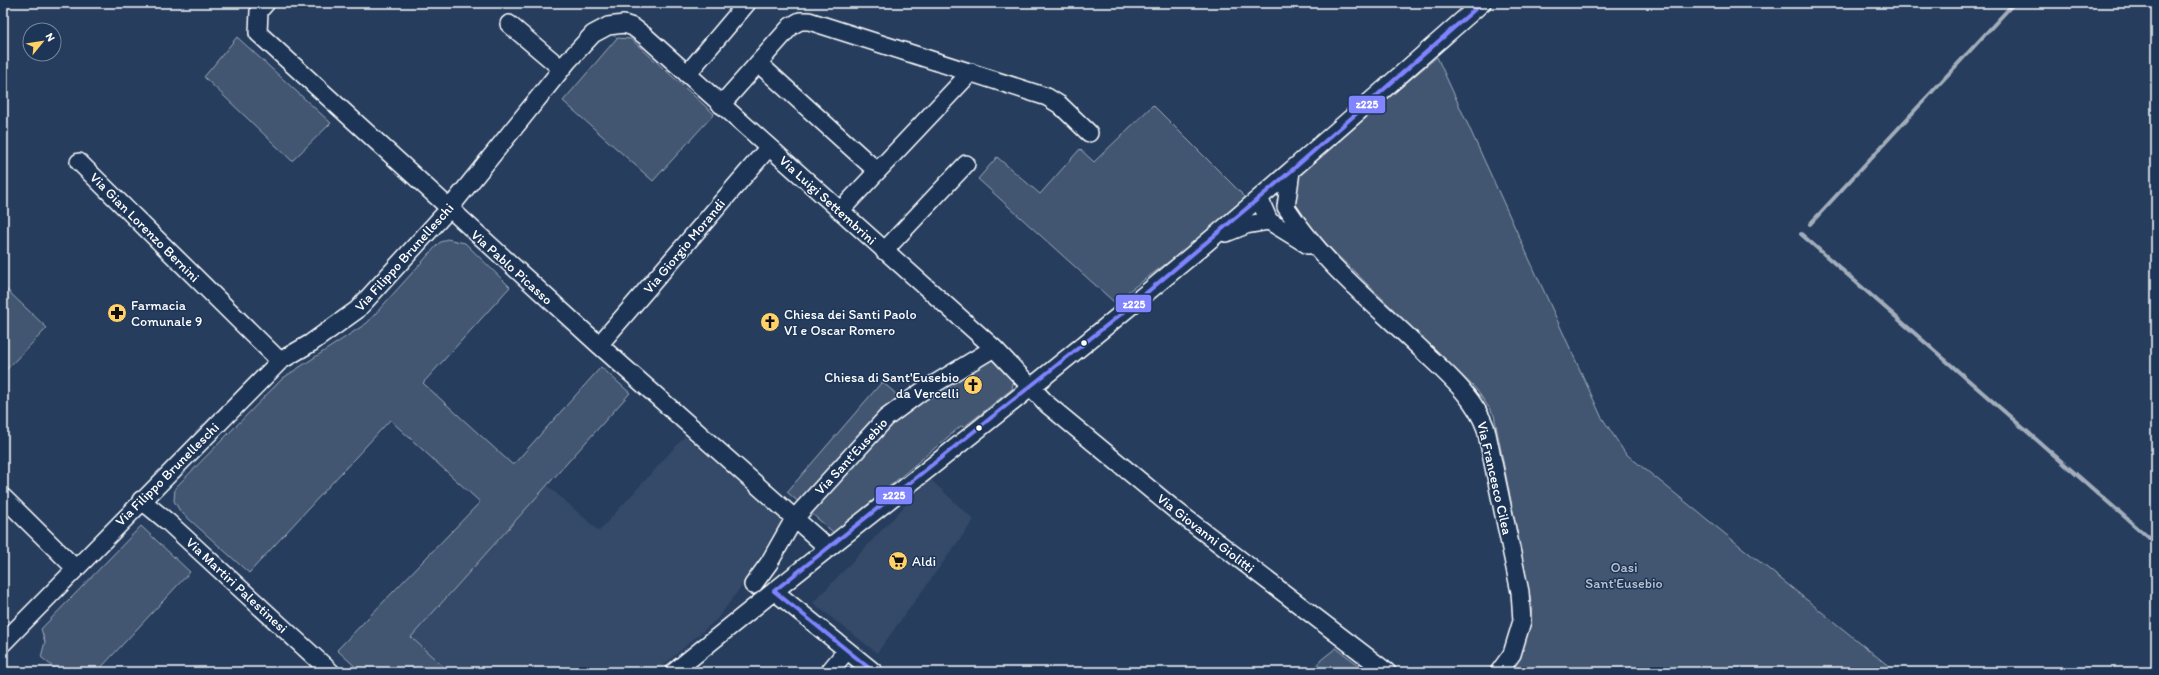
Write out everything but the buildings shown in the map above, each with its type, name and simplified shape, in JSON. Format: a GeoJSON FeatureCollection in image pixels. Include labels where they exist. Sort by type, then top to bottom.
{"type":"FeatureCollection","features":[{"type":"Feature","properties":{"kind":"street","name":"Via Pablo Picasso"},"geometry":{"type":"LineString","coordinates":[[266,3],[259,12],[258,33],[599,345],[794,518]]}},
{"type":"Feature","properties":{"kind":"street"},"geometry":{"type":"LineString","coordinates":[[687,74],[747,3]]}},
{"type":"Feature","properties":{"kind":"street"},"geometry":{"type":"LineString","coordinates":[[677,671],[774,591],[1032,387],[1208,242],[1482,3]]}},
{"type":"Feature","properties":{"kind":"street"},"geometry":{"type":"LineString","coordinates":[[721,105],[791,26],[800,21],[809,21],[1054,100],[1089,133]]}},
{"type":"Feature","properties":{"kind":"street"},"geometry":{"type":"LineString","coordinates":[[509,24],[562,69]]}},
{"type":"Feature","properties":{"kind":"street","name":"Via Filippo Brunelleschi"},"geometry":{"type":"LineString","coordinates":[[3,643],[141,500],[280,361],[311,343],[358,310],[449,209],[592,34],[608,26],[618,24]]}},
{"type":"Feature","properties":{"kind":"street","name":"Via Luigi Settembrini"},"geometry":{"type":"LineString","coordinates":[[618,24],[633,27],[687,74],[994,348],[1032,387]]}},
{"type":"Feature","properties":{"kind":"street"},"geometry":{"type":"LineString","coordinates":[[758,62],[877,170]]}},
{"type":"Feature","properties":{"kind":"street"},"geometry":{"type":"LineString","coordinates":[[840,211],[971,72]]}},
{"type":"Feature","properties":{"kind":"street","name":"Via Giorgio Morandi"},"geometry":{"type":"LineString","coordinates":[[599,345],[769,147]]}},
{"type":"Feature","properties":{"kind":"street","name":"Via Gian Lorenzo Bernini"},"geometry":{"type":"LineString","coordinates":[[79,162],[280,361]]}},
{"type":"Feature","properties":{"kind":"street"},"geometry":{"type":"LineString","coordinates":[[884,251],[966,164]]}},
{"type":"Feature","properties":{"kind":"street"},"geometry":{"type":"LineString","coordinates":[[1286,207],[1291,171]]}},
{"type":"Feature","properties":{"kind":"street"},"geometry":{"type":"LineString","coordinates":[[1208,242],[1246,225],[1269,220],[1261,197]]}},
{"type":"Feature","properties":{"kind":"street","name":"Via Francesco Cilea"},"geometry":{"type":"LineString","coordinates":[[1261,197],[1286,207],[1318,250],[1436,363],[1467,396],[1482,417],[1486,429],[1520,599],[1522,621],[1518,639],[1512,654],[1500,672]]}},
{"type":"Feature","properties":{"kind":"street","name":"Via Francesco Cilea"},"geometry":{"type":"LineString","coordinates":[[1269,220],[1318,250]]}},
{"type":"Feature","properties":{"kind":"street","name":"Via Sant'Eusebio"},"geometry":{"type":"LineString","coordinates":[[753,585],[769,563],[794,518],[886,418],[921,392],[994,348]]}},
{"type":"Feature","properties":{"kind":"street","name":"Via Giovanni Giolitti"},"geometry":{"type":"LineString","coordinates":[[1032,387],[1048,405],[1174,509],[1387,672]]}},
{"type":"Feature","properties":{"kind":"street"},"geometry":{"type":"LineString","coordinates":[[3,497],[75,568]]}},
{"type":"Feature","properties":{"kind":"street","name":"Via Martiri Palestinesi"},"geometry":{"type":"LineString","coordinates":[[141,500],[168,522],[332,672]]}},
{"type":"Feature","properties":{"kind":"street"},"geometry":{"type":"LineString","coordinates":[[794,518],[828,548]]}},
{"type":"Feature","properties":{"kind":"street"},"geometry":{"type":"LineString","coordinates":[[774,591],[874,672]]}},
{"type":"Feature","properties":{"kind":"street"},"geometry":{"type":"LineString","coordinates":[[829,672],[847,650]]}},
{"type":"Feature","properties":{"kind":"shaded area"},"geometry":{"type":"Polygon","coordinates":[[[685,436],[782,520],[744,583],[718,618],[656,672],[449,672],[411,637],[547,485],[599,531],[685,436]]]}},
{"type":"Feature","properties":{"kind":"shaded area","name":"Aldi"},"geometry":{"type":"Polygon","coordinates":[[[930,479],[974,520],[877,653],[813,603],[930,479]]]}},
{"type":"Feature","properties":{"kind":"green space"},"geometry":{"type":"Polygon","coordinates":[[[237,37],[331,123],[292,161],[204,77],[237,37]]]}},
{"type":"Feature","properties":{"kind":"green space"},"geometry":{"type":"Polygon","coordinates":[[[617,38],[631,39],[714,114],[653,181],[563,101],[617,38]]]}},
{"type":"Feature","properties":{"kind":"green space","name":"Oasi Sant'Eusebio"},"geometry":{"type":"Polygon","coordinates":[[[1437,57],[1601,416],[1625,453],[1896,672],[1509,672],[1522,650],[1532,608],[1494,415],[1476,389],[1304,223],[1297,210],[1294,196],[1295,183],[1303,170],[1437,57]]]}},
{"type":"Feature","properties":{"kind":"green space"},"geometry":{"type":"Polygon","coordinates":[[[1153,105],[1246,198],[1178,255],[1114,302],[978,179],[997,157],[1040,194],[1080,149],[1094,162],[1153,105]]]}},
{"type":"Feature","properties":{"kind":"green space"},"geometry":{"type":"Polygon","coordinates":[[[447,239],[465,243],[510,287],[423,383],[513,465],[601,367],[630,393],[411,637],[449,672],[361,672],[337,650],[480,502],[390,420],[249,573],[180,511],[174,501],[175,488],[283,378],[367,323],[439,243],[447,239]]]}},
{"type":"Feature","properties":{"kind":"green space"},"geometry":{"type":"Polygon","coordinates":[[[5,288],[47,328],[3,373],[3,290],[5,288]]]}},
{"type":"Feature","properties":{"kind":"green space"},"geometry":{"type":"Polygon","coordinates":[[[990,355],[1014,377],[1012,389],[964,427],[961,426],[834,533],[787,492],[882,382],[893,391],[906,407],[990,355]]]}},
{"type":"Feature","properties":{"kind":"green space"},"geometry":{"type":"Polygon","coordinates":[[[141,526],[190,572],[97,672],[59,672],[41,657],[45,642],[41,629],[141,526]]]}},
{"type":"Feature","properties":{"kind":"green space"},"geometry":{"type":"Polygon","coordinates":[[[1336,648],[1368,672],[1311,672],[1322,659],[1336,648]]]}},
{"type":"Feature","properties":{"kind":"waterway"},"geometry":{"type":"LineString","coordinates":[[1810,224],[2014,3]]}},
{"type":"Feature","properties":{"kind":"waterway"},"geometry":{"type":"LineString","coordinates":[[1801,234],[2156,544]]}},
{"type":"Feature","properties":{"kind":"transit line","name":"z225"},"geometry":{"type":"LineString","coordinates":[[774,591],[1126,310],[1291,171],[1482,3]]}},
{"type":"Feature","properties":{"kind":"transit line","name":"z225"},"geometry":{"type":"LineString","coordinates":[[774,591],[874,672]]}},
{"type":"Feature","properties":{"kind":"place","name":"Farmacia Comunale 9"},"geometry":{"type":"Point","coordinates":[117,313]}},
{"type":"Feature","properties":{"kind":"place","name":"Chiesa dei Santi Paolo VI e Oscar Romero"},"geometry":{"type":"Point","coordinates":[770,322]}},
{"type":"Feature","properties":{"kind":"place","name":"Chiesa di Sant'Eusebio da Vercelli"},"geometry":{"type":"Point","coordinates":[973,385]}},
{"type":"Feature","properties":{"kind":"place","name":"Aldi"},"geometry":{"type":"Point","coordinates":[898,561]}}]}
